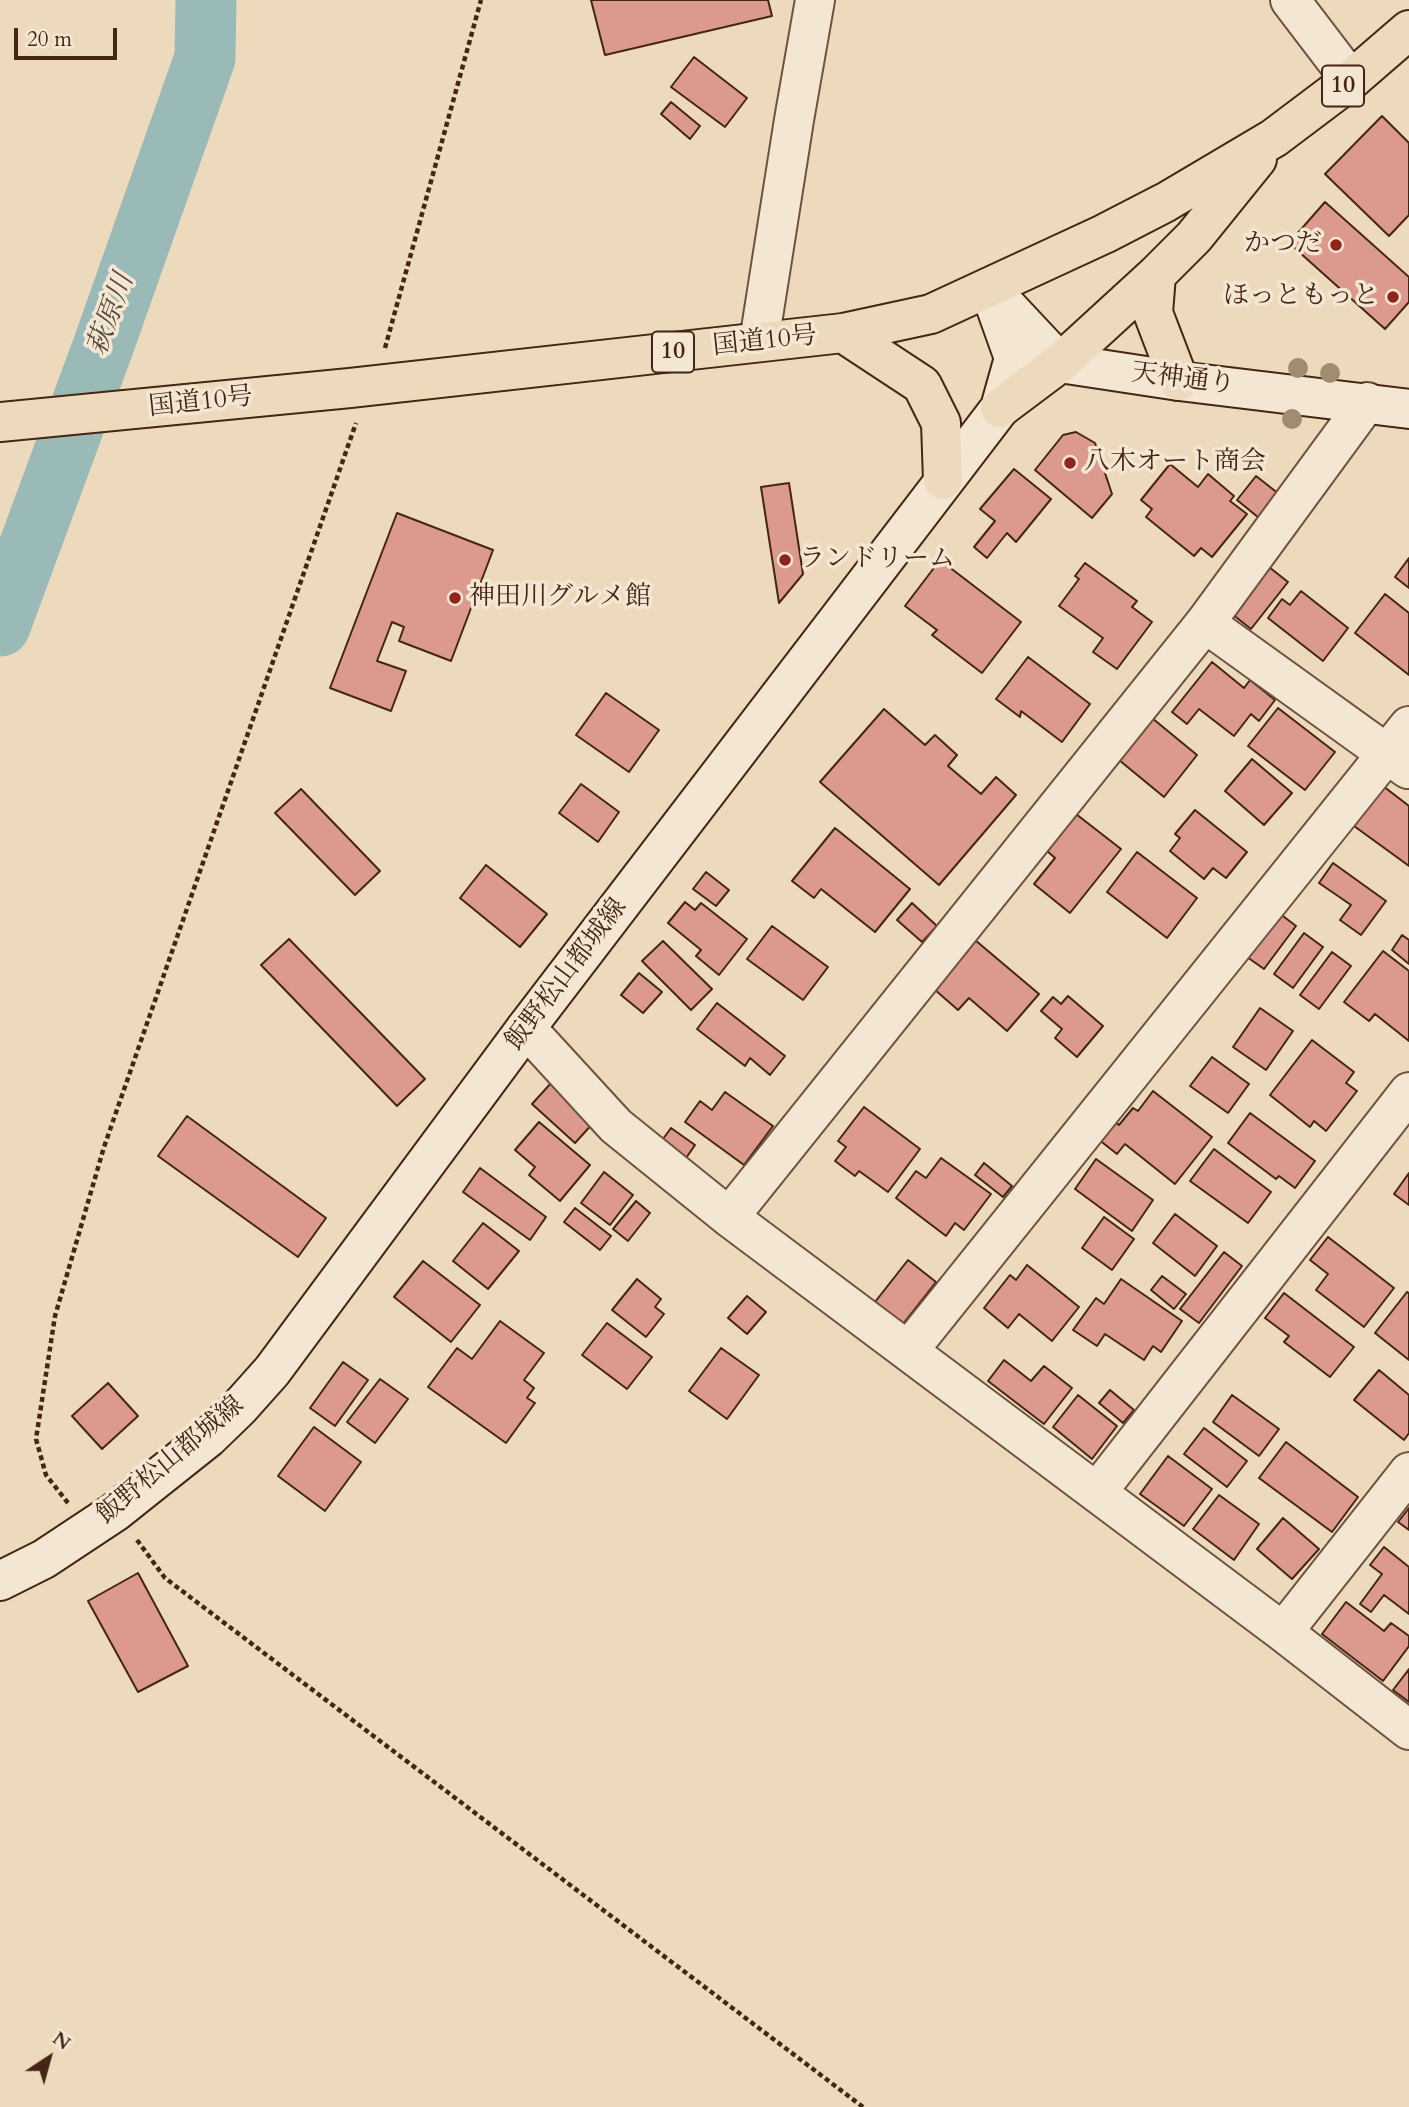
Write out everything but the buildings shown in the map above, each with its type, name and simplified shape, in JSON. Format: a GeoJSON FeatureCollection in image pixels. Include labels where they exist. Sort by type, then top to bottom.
{"type":"FeatureCollection","features":[{"type":"Feature","properties":{"kind":"highway","name":"国道10号"},"geometry":{"type":"LineString","coordinates":[[0,422],[354,402],[759,342],[843,333],[931,314],[1156,208],[1274,138],[1351,80],[1409,30]]}},
{"type":"Feature","properties":{"kind":"highway"},"geometry":{"type":"LineString","coordinates":[[1000,408],[1060,363],[1156,275],[1194,237],[1274,138]]}},
{"type":"Feature","properties":{"kind":"highway"},"geometry":{"type":"LineString","coordinates":[[1156,275],[1153,313],[1179,381]]}},
{"type":"Feature","properties":{"kind":"highway"},"geometry":{"type":"LineString","coordinates":[[843,333],[922,385],[941,423],[943,480]]}},
{"type":"Feature","properties":{"kind":"street"},"geometry":{"type":"LineString","coordinates":[[759,342],[815,0]]}},
{"type":"Feature","properties":{"kind":"street"},"geometry":{"type":"LineString","coordinates":[[1290,0],[1351,80]]}},
{"type":"Feature","properties":{"kind":"street"},"geometry":{"type":"LineString","coordinates":[[989,288],[1060,363]]}},
{"type":"Feature","properties":{"kind":"street","name":"飯野松山都城線"},"geometry":{"type":"LineString","coordinates":[[0,1581],[44,1559],[115,1512],[208,1438],[272,1371],[526,1028],[1000,408],[1014,358],[989,288]]}},
{"type":"Feature","properties":{"kind":"street","name":"天神通り"},"geometry":{"type":"LineString","coordinates":[[1060,363],[1179,381],[1409,409]]}},
{"type":"Feature","properties":{"kind":"street"},"geometry":{"type":"LineString","coordinates":[[729,1217],[1205,623],[1367,402]]}},
{"type":"Feature","properties":{"kind":"street"},"geometry":{"type":"LineString","coordinates":[[908,1351],[1402,750],[1205,623]]}},
{"type":"Feature","properties":{"kind":"street"},"geometry":{"type":"LineString","coordinates":[[526,1028],[616,1126],[729,1217],[1283,1632],[1409,1730]]}},
{"type":"Feature","properties":{"kind":"street"},"geometry":{"type":"LineString","coordinates":[[1097,1492],[1409,1092]]}},
{"type":"Feature","properties":{"kind":"street"},"geometry":{"type":"LineString","coordinates":[[1283,1632],[1409,1472]]}},
{"type":"Feature","properties":{"kind":"path"},"geometry":{"type":"LineString","coordinates":[[384,352],[481,0]]}},
{"type":"Feature","properties":{"kind":"path"},"geometry":{"type":"LineString","coordinates":[[75,1511],[46,1475],[36,1439],[55,1316],[104,1147],[354,402]]}},
{"type":"Feature","properties":{"kind":"path"},"geometry":{"type":"LineString","coordinates":[[115,1512],[165,1578],[863,2107]]}},
{"type":"Feature","properties":{"kind":"waterway","name":"萩原川"},"geometry":{"type":"LineString","coordinates":[[0,626],[205,58],[206,0]]}},
{"type":"Feature","properties":{"kind":"place","name":"かつだ"},"geometry":{"type":"Point","coordinates":[1336,245]}},
{"type":"Feature","properties":{"kind":"place","name":"ほっともっと"},"geometry":{"type":"Point","coordinates":[1393,297]}},
{"type":"Feature","properties":{"kind":"place","name":"八木オート商会"},"geometry":{"type":"Point","coordinates":[1070,463]}},
{"type":"Feature","properties":{"kind":"place","name":"ランドリーム"},"geometry":{"type":"Point","coordinates":[785,560]}},
{"type":"Feature","properties":{"kind":"place","name":"神田川グルメ館"},"geometry":{"type":"Point","coordinates":[455,598]}}]}
